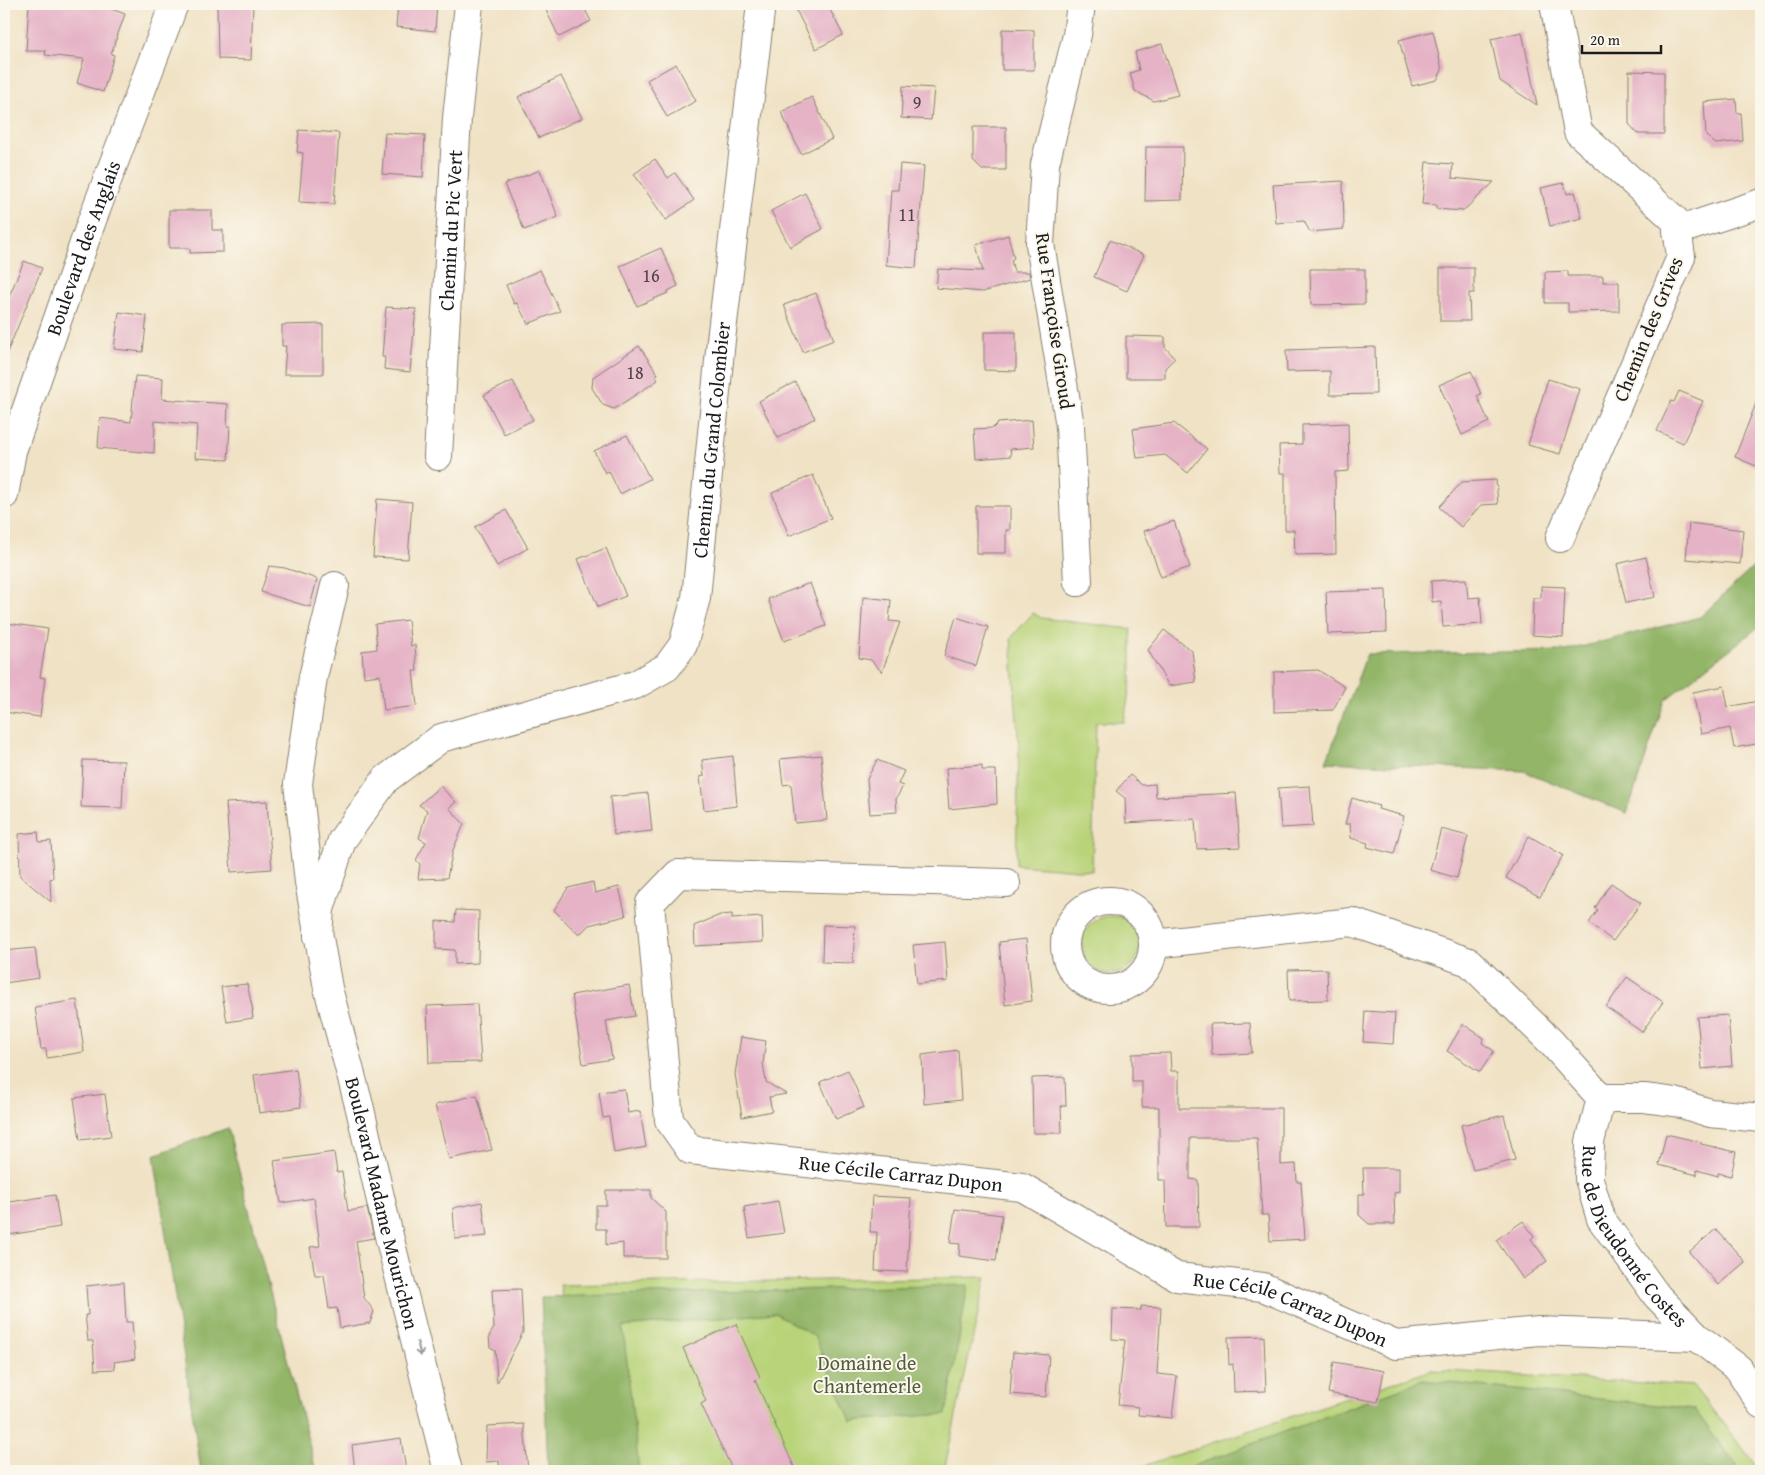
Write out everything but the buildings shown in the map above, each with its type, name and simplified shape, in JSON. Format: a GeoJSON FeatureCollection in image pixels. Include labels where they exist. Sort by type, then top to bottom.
{"type":"FeatureCollection","features":[{"type":"Feature","properties":{"kind":"street","name":"Boulevard des Anglais"},"geometry":{"type":"LineString","coordinates":[[4,495],[12,451],[91,222],[174,4]]}},
{"type":"Feature","properties":{"kind":"street","name":"Chemin du Pic Vert"},"geometry":{"type":"LineString","coordinates":[[438,456],[457,118],[470,4]]}},
{"type":"Feature","properties":{"kind":"street","name":"Chemin du Grand Colombier"},"geometry":{"type":"LineString","coordinates":[[473,728],[635,685],[667,667],[683,645],[696,598],[720,340],[761,4]]}},
{"type":"Feature","properties":{"kind":"street","name":"Rue Françoise Giroud"},"geometry":{"type":"LineString","coordinates":[[1078,582],[1070,426],[1040,244],[1045,164],[1077,35],[1081,4]]}},
{"type":"Feature","properties":{"kind":"street","name":"Chemin des Grives"},"geometry":{"type":"LineString","coordinates":[[1554,4],[1578,132],[1676,221],[1681,257],[1560,538]]}},
{"type":"Feature","properties":{"kind":"street"},"geometry":{"type":"LineString","coordinates":[[1677,231],[1761,203]]}},
{"type":"Feature","properties":{"kind":"street","name":"Boulevard Madame Mourichon"},"geometry":{"type":"LineString","coordinates":[[335,586],[313,678],[298,784],[309,882],[328,988],[360,1109],[401,1249],[448,1471]]}},
{"type":"Feature","properties":{"kind":"street","name":"Boulevard Madame Mourichon"},"geometry":{"type":"LineString","coordinates":[[318,936],[320,910],[342,840],[386,779],[441,738],[473,728]]}},
{"type":"Feature","properties":{"kind":"street","name":"Rue Cécile Carraz Dupon"},"geometry":{"type":"LineString","coordinates":[[1006,883],[678,874],[650,903],[670,1120],[690,1150],[1022,1187],[1177,1277],[1263,1288],[1396,1345],[1539,1331],[1697,1337]]}},
{"type":"Feature","properties":{"kind":"street"},"geometry":{"type":"LineString","coordinates":[[1154,944],[1352,922],[1468,962],[1551,1042],[1601,1098],[1644,1098],[1675,1102],[1710,1113],[1761,1118]]}},
{"type":"Feature","properties":{"kind":"street","name":"Rue de Dieudonné Costes"},"geometry":{"type":"LineString","coordinates":[[1601,1098],[1590,1142],[1589,1179],[1601,1219],[1657,1296],[1697,1337],[1739,1368],[1761,1404]]}},
{"type":"Feature","properties":{"kind":"green space"},"geometry":{"type":"Polygon","coordinates":[[[1761,560],[1761,625],[1665,700],[1627,813],[1524,771],[1326,762],[1367,654],[1565,651],[1700,617],[1761,560]]]}},
{"type":"Feature","properties":{"kind":"green space"},"geometry":{"type":"Polygon","coordinates":[[[1033,613],[1041,618],[1131,629],[1131,680],[1124,722],[1096,722],[1092,871],[1016,865],[1019,748],[1011,638],[1033,613]]]}},
{"type":"Feature","properties":{"kind":"green space"},"geometry":{"type":"Polygon","coordinates":[[[1105,916],[1117,916],[1132,924],[1140,939],[1140,951],[1132,966],[1117,974],[1105,974],[1090,966],[1082,951],[1082,939],[1090,924],[1105,916]]]}},
{"type":"Feature","properties":{"kind":"green space"},"geometry":{"type":"Polygon","coordinates":[[[228,1128],[316,1471],[201,1471],[154,1155],[228,1128]]]}},
{"type":"Feature","properties":{"kind":"green space","name":"Domaine de Chantemerle"},"geometry":{"type":"Polygon","coordinates":[[[986,1277],[944,1471],[590,1471],[560,1285],[986,1277]]]}},
{"type":"Feature","properties":{"kind":"green space"},"geometry":{"type":"Polygon","coordinates":[[[968,1285],[946,1414],[851,1421],[814,1336],[775,1313],[623,1327],[639,1471],[548,1471],[541,1297],[968,1285]]]}},
{"type":"Feature","properties":{"kind":"green space"},"geometry":{"type":"Polygon","coordinates":[[[1431,1370],[1693,1386],[1761,1471],[1128,1471],[1431,1370]]]}},
{"type":"Feature","properties":{"kind":"green space"},"geometry":{"type":"Polygon","coordinates":[[[1423,1380],[1694,1409],[1741,1471],[1180,1471],[1423,1380]]]}}]}
